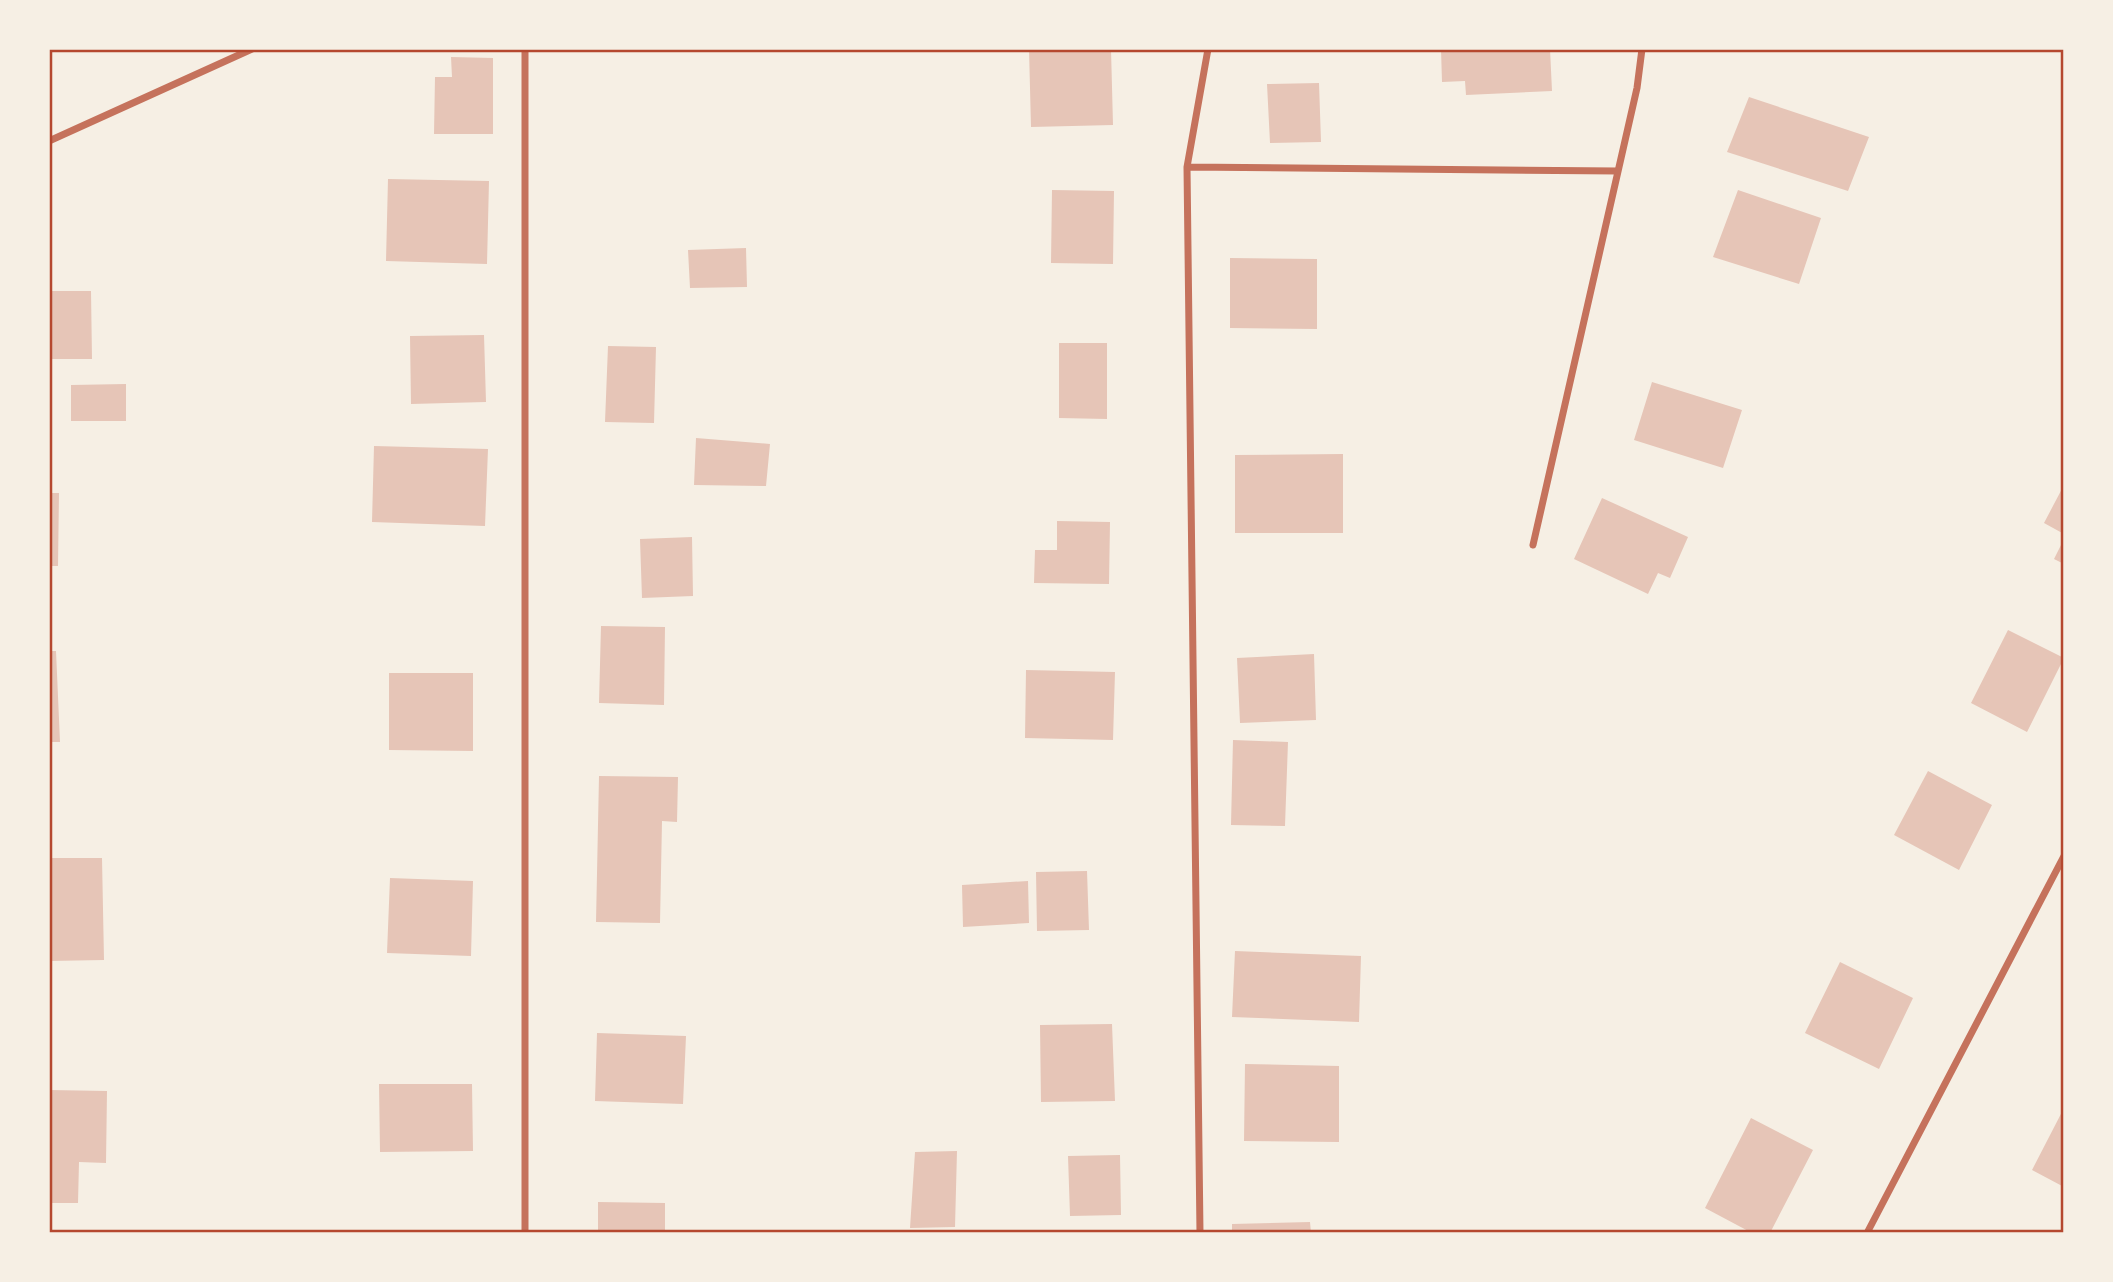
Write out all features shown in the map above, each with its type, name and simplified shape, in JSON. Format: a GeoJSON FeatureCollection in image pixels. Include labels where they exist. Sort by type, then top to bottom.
{"type":"FeatureCollection","features":[{"type":"Feature","properties":{"kind":"street"},"geometry":{"type":"LineString","coordinates":[[49,141],[252,49]]}},
{"type":"Feature","properties":{"kind":"street"},"geometry":{"type":"LineString","coordinates":[[525,49],[525,1233]]}},
{"type":"Feature","properties":{"kind":"street"},"geometry":{"type":"LineString","coordinates":[[1200,1233],[1187,167],[1208,49]]}},
{"type":"Feature","properties":{"kind":"street"},"geometry":{"type":"LineString","coordinates":[[1533,545],[1637,88],[1642,49]]}},
{"type":"Feature","properties":{"kind":"street"},"geometry":{"type":"LineString","coordinates":[[1187,167],[1618,171]]}},
{"type":"Feature","properties":{"kind":"street"},"geometry":{"type":"LineString","coordinates":[[1867,1233],[2064,856]]}},
{"type":"Feature","properties":{"kind":"building"},"geometry":{"type":"Polygon","coordinates":[[[1029,49],[1111,49],[1113,125],[1031,127],[1029,49]]]}},
{"type":"Feature","properties":{"kind":"building"},"geometry":{"type":"Polygon","coordinates":[[[1441,49],[1550,49],[1552,91],[1466,95],[1465,81],[1442,82],[1441,49]]]}},
{"type":"Feature","properties":{"kind":"building"},"geometry":{"type":"Polygon","coordinates":[[[451,57],[493,58],[493,134],[434,134],[435,77],[452,77],[451,57]]]}},
{"type":"Feature","properties":{"kind":"building"},"geometry":{"type":"Polygon","coordinates":[[[1319,83],[1321,142],[1270,143],[1267,84],[1319,83]]]}},
{"type":"Feature","properties":{"kind":"building"},"geometry":{"type":"Polygon","coordinates":[[[1749,97],[1869,137],[1848,191],[1727,152],[1749,97]]]}},
{"type":"Feature","properties":{"kind":"building"},"geometry":{"type":"Polygon","coordinates":[[[388,179],[489,181],[487,264],[386,261],[388,179]]]}},
{"type":"Feature","properties":{"kind":"building"},"geometry":{"type":"Polygon","coordinates":[[[1052,190],[1114,191],[1113,264],[1051,263],[1052,190]]]}},
{"type":"Feature","properties":{"kind":"building"},"geometry":{"type":"Polygon","coordinates":[[[1738,190],[1821,218],[1799,284],[1713,257],[1738,190]]]}},
{"type":"Feature","properties":{"kind":"building"},"geometry":{"type":"Polygon","coordinates":[[[746,248],[747,287],[690,288],[688,250],[746,248]]]}},
{"type":"Feature","properties":{"kind":"building"},"geometry":{"type":"Polygon","coordinates":[[[1230,258],[1317,259],[1317,329],[1230,328],[1230,258]]]}},
{"type":"Feature","properties":{"kind":"building"},"geometry":{"type":"Polygon","coordinates":[[[49,291],[91,291],[92,359],[49,359],[49,291]]]}},
{"type":"Feature","properties":{"kind":"building"},"geometry":{"type":"Polygon","coordinates":[[[484,335],[486,402],[411,404],[410,336],[484,335]]]}},
{"type":"Feature","properties":{"kind":"building"},"geometry":{"type":"Polygon","coordinates":[[[1059,343],[1107,343],[1107,419],[1059,418],[1059,343]]]}},
{"type":"Feature","properties":{"kind":"building"},"geometry":{"type":"Polygon","coordinates":[[[608,346],[656,347],[654,423],[605,422],[608,346]]]}},
{"type":"Feature","properties":{"kind":"building"},"geometry":{"type":"Polygon","coordinates":[[[1652,382],[1742,410],[1723,468],[1634,440],[1652,382]]]}},
{"type":"Feature","properties":{"kind":"building"},"geometry":{"type":"Polygon","coordinates":[[[126,384],[126,421],[71,421],[71,385],[126,384]]]}},
{"type":"Feature","properties":{"kind":"building"},"geometry":{"type":"Polygon","coordinates":[[[696,438],[770,444],[766,486],[694,485],[696,438]]]}},
{"type":"Feature","properties":{"kind":"building"},"geometry":{"type":"Polygon","coordinates":[[[374,446],[488,449],[485,526],[372,522],[374,446]]]}},
{"type":"Feature","properties":{"kind":"building"},"geometry":{"type":"Polygon","coordinates":[[[1343,454],[1343,533],[1235,533],[1235,455],[1343,454]]]}},
{"type":"Feature","properties":{"kind":"building"},"geometry":{"type":"Polygon","coordinates":[[[2064,485],[2064,534],[2044,523],[2064,485]]]}},
{"type":"Feature","properties":{"kind":"building"},"geometry":{"type":"Polygon","coordinates":[[[49,493],[59,493],[58,566],[49,566],[49,493]]]}},
{"type":"Feature","properties":{"kind":"building"},"geometry":{"type":"Polygon","coordinates":[[[1602,498],[1688,537],[1670,578],[1658,573],[1648,594],[1574,559],[1602,498]]]}},
{"type":"Feature","properties":{"kind":"building"},"geometry":{"type":"Polygon","coordinates":[[[1057,521],[1110,522],[1109,584],[1034,583],[1035,550],[1057,550],[1057,521]]]}},
{"type":"Feature","properties":{"kind":"building"},"geometry":{"type":"Polygon","coordinates":[[[692,537],[693,596],[642,598],[640,539],[692,537]]]}},
{"type":"Feature","properties":{"kind":"building"},"geometry":{"type":"Polygon","coordinates":[[[2064,539],[2064,564],[2054,559],[2064,539]]]}},
{"type":"Feature","properties":{"kind":"building"},"geometry":{"type":"Polygon","coordinates":[[[601,626],[665,627],[664,705],[599,703],[601,626]]]}},
{"type":"Feature","properties":{"kind":"building"},"geometry":{"type":"Polygon","coordinates":[[[2008,630],[2064,658],[2027,732],[1971,703],[2008,630]]]}},
{"type":"Feature","properties":{"kind":"building"},"geometry":{"type":"Polygon","coordinates":[[[49,651],[56,651],[60,742],[49,742],[49,651]]]}},
{"type":"Feature","properties":{"kind":"building"},"geometry":{"type":"Polygon","coordinates":[[[1314,654],[1316,720],[1240,723],[1237,658],[1314,654]]]}},
{"type":"Feature","properties":{"kind":"building"},"geometry":{"type":"Polygon","coordinates":[[[1026,670],[1115,672],[1113,740],[1025,738],[1026,670]]]}},
{"type":"Feature","properties":{"kind":"building"},"geometry":{"type":"Polygon","coordinates":[[[389,673],[473,673],[473,751],[389,750],[389,673]]]}},
{"type":"Feature","properties":{"kind":"building"},"geometry":{"type":"Polygon","coordinates":[[[1233,740],[1288,742],[1285,826],[1231,825],[1233,740]]]}},
{"type":"Feature","properties":{"kind":"building"},"geometry":{"type":"Polygon","coordinates":[[[1928,771],[1992,805],[1959,870],[1894,835],[1928,771]]]}},
{"type":"Feature","properties":{"kind":"building"},"geometry":{"type":"Polygon","coordinates":[[[599,776],[678,777],[677,822],[662,821],[660,923],[596,922],[599,776]]]}},
{"type":"Feature","properties":{"kind":"building"},"geometry":{"type":"Polygon","coordinates":[[[49,858],[102,858],[104,960],[49,961],[49,858]]]}},
{"type":"Feature","properties":{"kind":"building"},"geometry":{"type":"Polygon","coordinates":[[[1087,871],[1089,930],[1037,931],[1036,872],[1087,871]]]}},
{"type":"Feature","properties":{"kind":"building"},"geometry":{"type":"Polygon","coordinates":[[[390,878],[473,881],[471,956],[387,953],[390,878]]]}},
{"type":"Feature","properties":{"kind":"building"},"geometry":{"type":"Polygon","coordinates":[[[1028,881],[1029,923],[963,927],[962,885],[1028,881]]]}},
{"type":"Feature","properties":{"kind":"building"},"geometry":{"type":"Polygon","coordinates":[[[1235,951],[1361,956],[1359,1022],[1232,1017],[1235,951]]]}},
{"type":"Feature","properties":{"kind":"building"},"geometry":{"type":"Polygon","coordinates":[[[1840,962],[1913,998],[1879,1069],[1805,1033],[1840,962]]]}},
{"type":"Feature","properties":{"kind":"building"},"geometry":{"type":"Polygon","coordinates":[[[1112,1024],[1115,1101],[1041,1102],[1040,1025],[1112,1024]]]}},
{"type":"Feature","properties":{"kind":"building"},"geometry":{"type":"Polygon","coordinates":[[[597,1033],[686,1036],[683,1104],[595,1101],[597,1033]]]}},
{"type":"Feature","properties":{"kind":"building"},"geometry":{"type":"Polygon","coordinates":[[[1245,1064],[1339,1066],[1339,1142],[1244,1141],[1245,1064]]]}},
{"type":"Feature","properties":{"kind":"building"},"geometry":{"type":"Polygon","coordinates":[[[379,1084],[472,1084],[473,1151],[380,1152],[379,1084]]]}},
{"type":"Feature","properties":{"kind":"building"},"geometry":{"type":"Polygon","coordinates":[[[49,1090],[107,1091],[106,1163],[79,1162],[78,1203],[49,1203],[49,1090]]]}},
{"type":"Feature","properties":{"kind":"building"},"geometry":{"type":"Polygon","coordinates":[[[2064,1108],[2064,1187],[2032,1170],[2064,1108]]]}},
{"type":"Feature","properties":{"kind":"building"},"geometry":{"type":"Polygon","coordinates":[[[1751,1118],[1813,1150],[1770,1233],[1752,1233],[1705,1208],[1751,1118]]]}},
{"type":"Feature","properties":{"kind":"building"},"geometry":{"type":"Polygon","coordinates":[[[957,1151],[955,1227],[910,1228],[915,1152],[957,1151]]]}},
{"type":"Feature","properties":{"kind":"building"},"geometry":{"type":"Polygon","coordinates":[[[1120,1155],[1121,1215],[1070,1216],[1068,1156],[1120,1155]]]}},
{"type":"Feature","properties":{"kind":"building"},"geometry":{"type":"Polygon","coordinates":[[[598,1202],[665,1203],[665,1233],[598,1233],[598,1202]]]}},
{"type":"Feature","properties":{"kind":"building"},"geometry":{"type":"Polygon","coordinates":[[[1310,1222],[1311,1233],[1232,1233],[1232,1224],[1310,1222]]]}}]}
